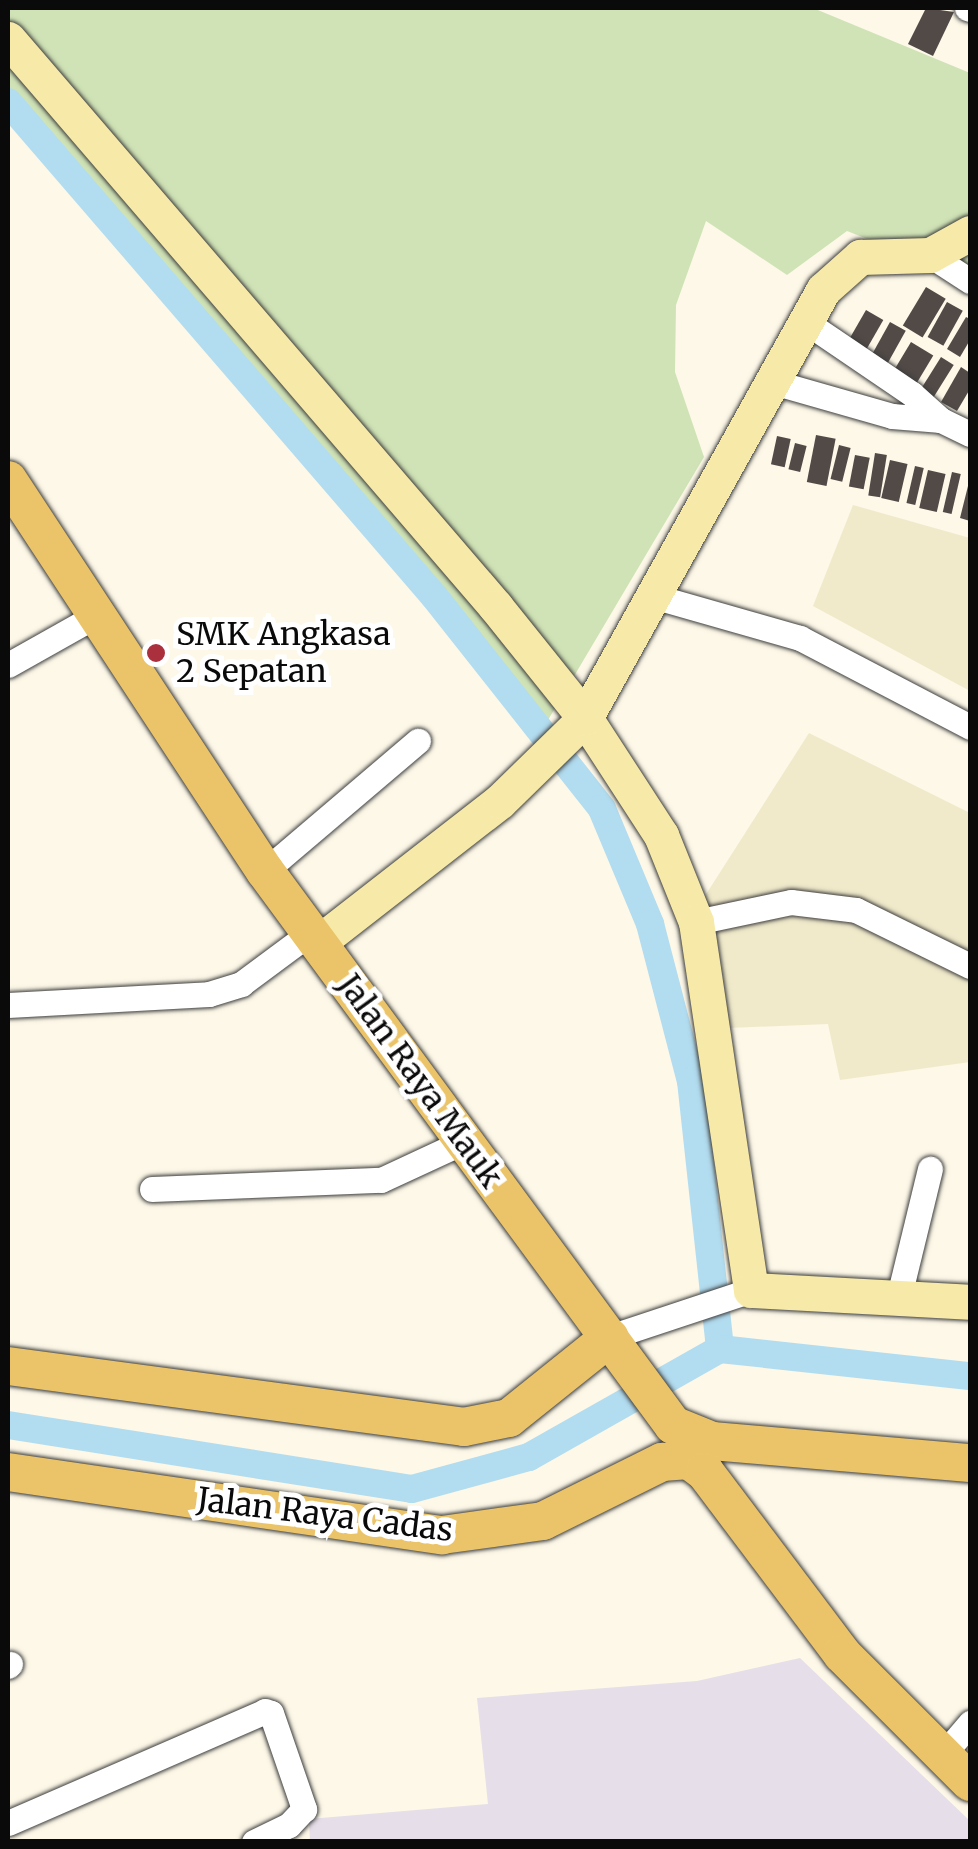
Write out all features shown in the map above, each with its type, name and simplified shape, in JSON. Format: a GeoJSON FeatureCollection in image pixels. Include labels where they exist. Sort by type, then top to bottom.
{"type":"FeatureCollection","features":[{"type":"Feature","properties":{"kind":"main road","name":"Jalan Raya Mauk"},"geometry":{"type":"LineString","coordinates":[[8,480],[266,871],[463,1142],[622,1339],[673,1425],[712,1441],[970,1463]]}},
{"type":"Feature","properties":{"kind":"main road"},"geometry":{"type":"LineString","coordinates":[[8,1366],[464,1427],[508,1418],[622,1339]]}},
{"type":"Feature","properties":{"kind":"main road","name":"Jalan Raya Cadas"},"geometry":{"type":"LineString","coordinates":[[8,1472],[442,1535],[542,1520],[662,1462],[689,1460],[705,1472],[842,1654],[941,1757]]}},
{"type":"Feature","properties":{"kind":"main road"},"geometry":{"type":"LineString","coordinates":[[941,1757],[970,1782]]}},
{"type":"Feature","properties":{"kind":"street"},"geometry":{"type":"LineString","coordinates":[[8,39],[470,577],[576,727],[660,836],[696,922],[738,1294]]}},
{"type":"Feature","properties":{"kind":"street"},"geometry":{"type":"LineString","coordinates":[[8,1005],[209,994],[240,984],[315,937],[510,790],[576,727],[656,597],[773,382],[802,320],[823,290],[860,258],[930,254],[970,233]]}},
{"type":"Feature","properties":{"kind":"street"},"geometry":{"type":"LineString","coordinates":[[930,254],[970,281]]}},
{"type":"Feature","properties":{"kind":"street"},"geometry":{"type":"LineString","coordinates":[[802,320],[912,394],[941,420],[970,434]]}},
{"type":"Feature","properties":{"kind":"street"},"geometry":{"type":"LineString","coordinates":[[773,382],[892,416],[941,420]]}},
{"type":"Feature","properties":{"kind":"street"},"geometry":{"type":"LineString","coordinates":[[656,597],[800,638],[970,726]]}},
{"type":"Feature","properties":{"kind":"street"},"geometry":{"type":"LineString","coordinates":[[8,665],[95,616]]}},
{"type":"Feature","properties":{"kind":"street"},"geometry":{"type":"LineString","coordinates":[[266,871],[418,742]]}},
{"type":"Feature","properties":{"kind":"street"},"geometry":{"type":"LineString","coordinates":[[696,922],[791,902],[856,910],[970,966]]}},
{"type":"Feature","properties":{"kind":"street"},"geometry":{"type":"LineString","coordinates":[[152,1190],[380,1180],[463,1142]]}},
{"type":"Feature","properties":{"kind":"street"},"geometry":{"type":"LineString","coordinates":[[899,1296],[930,1169]]}},
{"type":"Feature","properties":{"kind":"street"},"geometry":{"type":"LineString","coordinates":[[622,1339],[738,1294],[899,1296],[970,1302]]}},
{"type":"Feature","properties":{"kind":"street"},"geometry":{"type":"LineString","coordinates":[[8,1823],[265,1711],[271,1712],[304,1808],[288,1825],[254,1842]]}},
{"type":"Feature","properties":{"kind":"street"},"geometry":{"type":"LineString","coordinates":[[941,1757],[970,1723]]}},
{"type":"Feature","properties":{"kind":"shaded area"},"geometry":{"type":"Polygon","coordinates":[[[853,505],[970,538],[970,691],[813,606],[853,505]]]}},
{"type":"Feature","properties":{"kind":"shaded area"},"geometry":{"type":"Polygon","coordinates":[[[809,733],[970,813],[970,1062],[840,1080],[828,1024],[705,1029],[680,935],[809,733]]]}},
{"type":"Feature","properties":{"kind":"shaded area"},"geometry":{"type":"Polygon","coordinates":[[[800,1658],[970,1821],[970,1841],[310,1842],[309,1819],[488,1804],[477,1698],[697,1681],[800,1658]]]}},
{"type":"Feature","properties":{"kind":"green space"},"geometry":{"type":"Polygon","coordinates":[[[8,8],[813,8],[970,73],[970,279],[847,231],[787,275],[706,221],[676,305],[675,372],[704,457],[548,720],[8,92],[8,8]]]}},
{"type":"Feature","properties":{"kind":"building"},"geometry":{"type":"Polygon","coordinates":[[[926,8],[954,12],[933,56],[908,44],[926,8]]]}},
{"type":"Feature","properties":{"kind":"building"},"geometry":{"type":"Polygon","coordinates":[[[926,287],[946,299],[923,337],[903,326],[926,287]]]}},
{"type":"Feature","properties":{"kind":"building"},"geometry":{"type":"Polygon","coordinates":[[[947,302],[963,311],[943,346],[928,337],[947,302]]]}},
{"type":"Feature","properties":{"kind":"building"},"geometry":{"type":"Polygon","coordinates":[[[866,310],[883,320],[863,355],[846,345],[866,310]]]}},
{"type":"Feature","properties":{"kind":"building"},"geometry":{"type":"Polygon","coordinates":[[[966,317],[970,319],[970,340],[960,357],[947,349],[966,317]]]}},
{"type":"Feature","properties":{"kind":"building"},"geometry":{"type":"Polygon","coordinates":[[[890,322],[906,331],[885,368],[869,360],[890,322]]]}},
{"type":"Feature","properties":{"kind":"building"},"geometry":{"type":"Polygon","coordinates":[[[911,342],[933,355],[915,385],[893,372],[911,342]]]}},
{"type":"Feature","properties":{"kind":"building"},"geometry":{"type":"Polygon","coordinates":[[[941,357],[954,365],[933,398],[920,390],[941,357]]]}},
{"type":"Feature","properties":{"kind":"building"},"geometry":{"type":"Polygon","coordinates":[[[961,367],[970,373],[970,389],[957,411],[941,402],[961,367]]]}},
{"type":"Feature","properties":{"kind":"building"},"geometry":{"type":"Polygon","coordinates":[[[816,435],[836,439],[826,486],[807,482],[816,435]]]}},
{"type":"Feature","properties":{"kind":"building"},"geometry":{"type":"Polygon","coordinates":[[[777,436],[791,439],[785,467],[771,464],[777,436]]]}},
{"type":"Feature","properties":{"kind":"building"},"geometry":{"type":"Polygon","coordinates":[[[795,443],[807,446],[800,472],[788,469],[795,443]]]}},
{"type":"Feature","properties":{"kind":"building"},"geometry":{"type":"Polygon","coordinates":[[[839,445],[851,448],[842,482],[831,479],[839,445]]]}},
{"type":"Feature","properties":{"kind":"building"},"geometry":{"type":"Polygon","coordinates":[[[875,453],[887,455],[880,497],[868,495],[875,453]]]}},
{"type":"Feature","properties":{"kind":"building"},"geometry":{"type":"Polygon","coordinates":[[[855,455],[870,458],[864,489],[849,486],[855,455]]]}},
{"type":"Feature","properties":{"kind":"building"},"geometry":{"type":"Polygon","coordinates":[[[890,460],[908,464],[899,502],[881,498],[890,460]]]}},
{"type":"Feature","properties":{"kind":"building"},"geometry":{"type":"Polygon","coordinates":[[[915,466],[924,468],[915,505],[906,503],[915,466]]]}},
{"type":"Feature","properties":{"kind":"building"},"geometry":{"type":"Polygon","coordinates":[[[928,470],[946,474],[937,512],[919,508],[928,470]]]}},
{"type":"Feature","properties":{"kind":"building"},"geometry":{"type":"Polygon","coordinates":[[[952,472],[961,474],[952,514],[943,512],[952,472]]]}},
{"type":"Feature","properties":{"kind":"building"},"geometry":{"type":"Polygon","coordinates":[[[970,478],[970,521],[960,518],[970,478]]]}},
{"type":"Feature","properties":{"kind":"waterway"},"geometry":{"type":"LineString","coordinates":[[8,102],[434,596],[602,809],[650,924],[691,1081],[720,1349]]}},
{"type":"Feature","properties":{"kind":"waterway"},"geometry":{"type":"LineString","coordinates":[[720,1349],[970,1376]]}},
{"type":"Feature","properties":{"kind":"waterway"},"geometry":{"type":"LineString","coordinates":[[8,1425],[412,1489],[529,1457],[720,1349]]}},
{"type":"Feature","properties":{"kind":"place","name":"SMK Angkasa 2 Sepatan"},"geometry":{"type":"Point","coordinates":[156,653]}}]}
